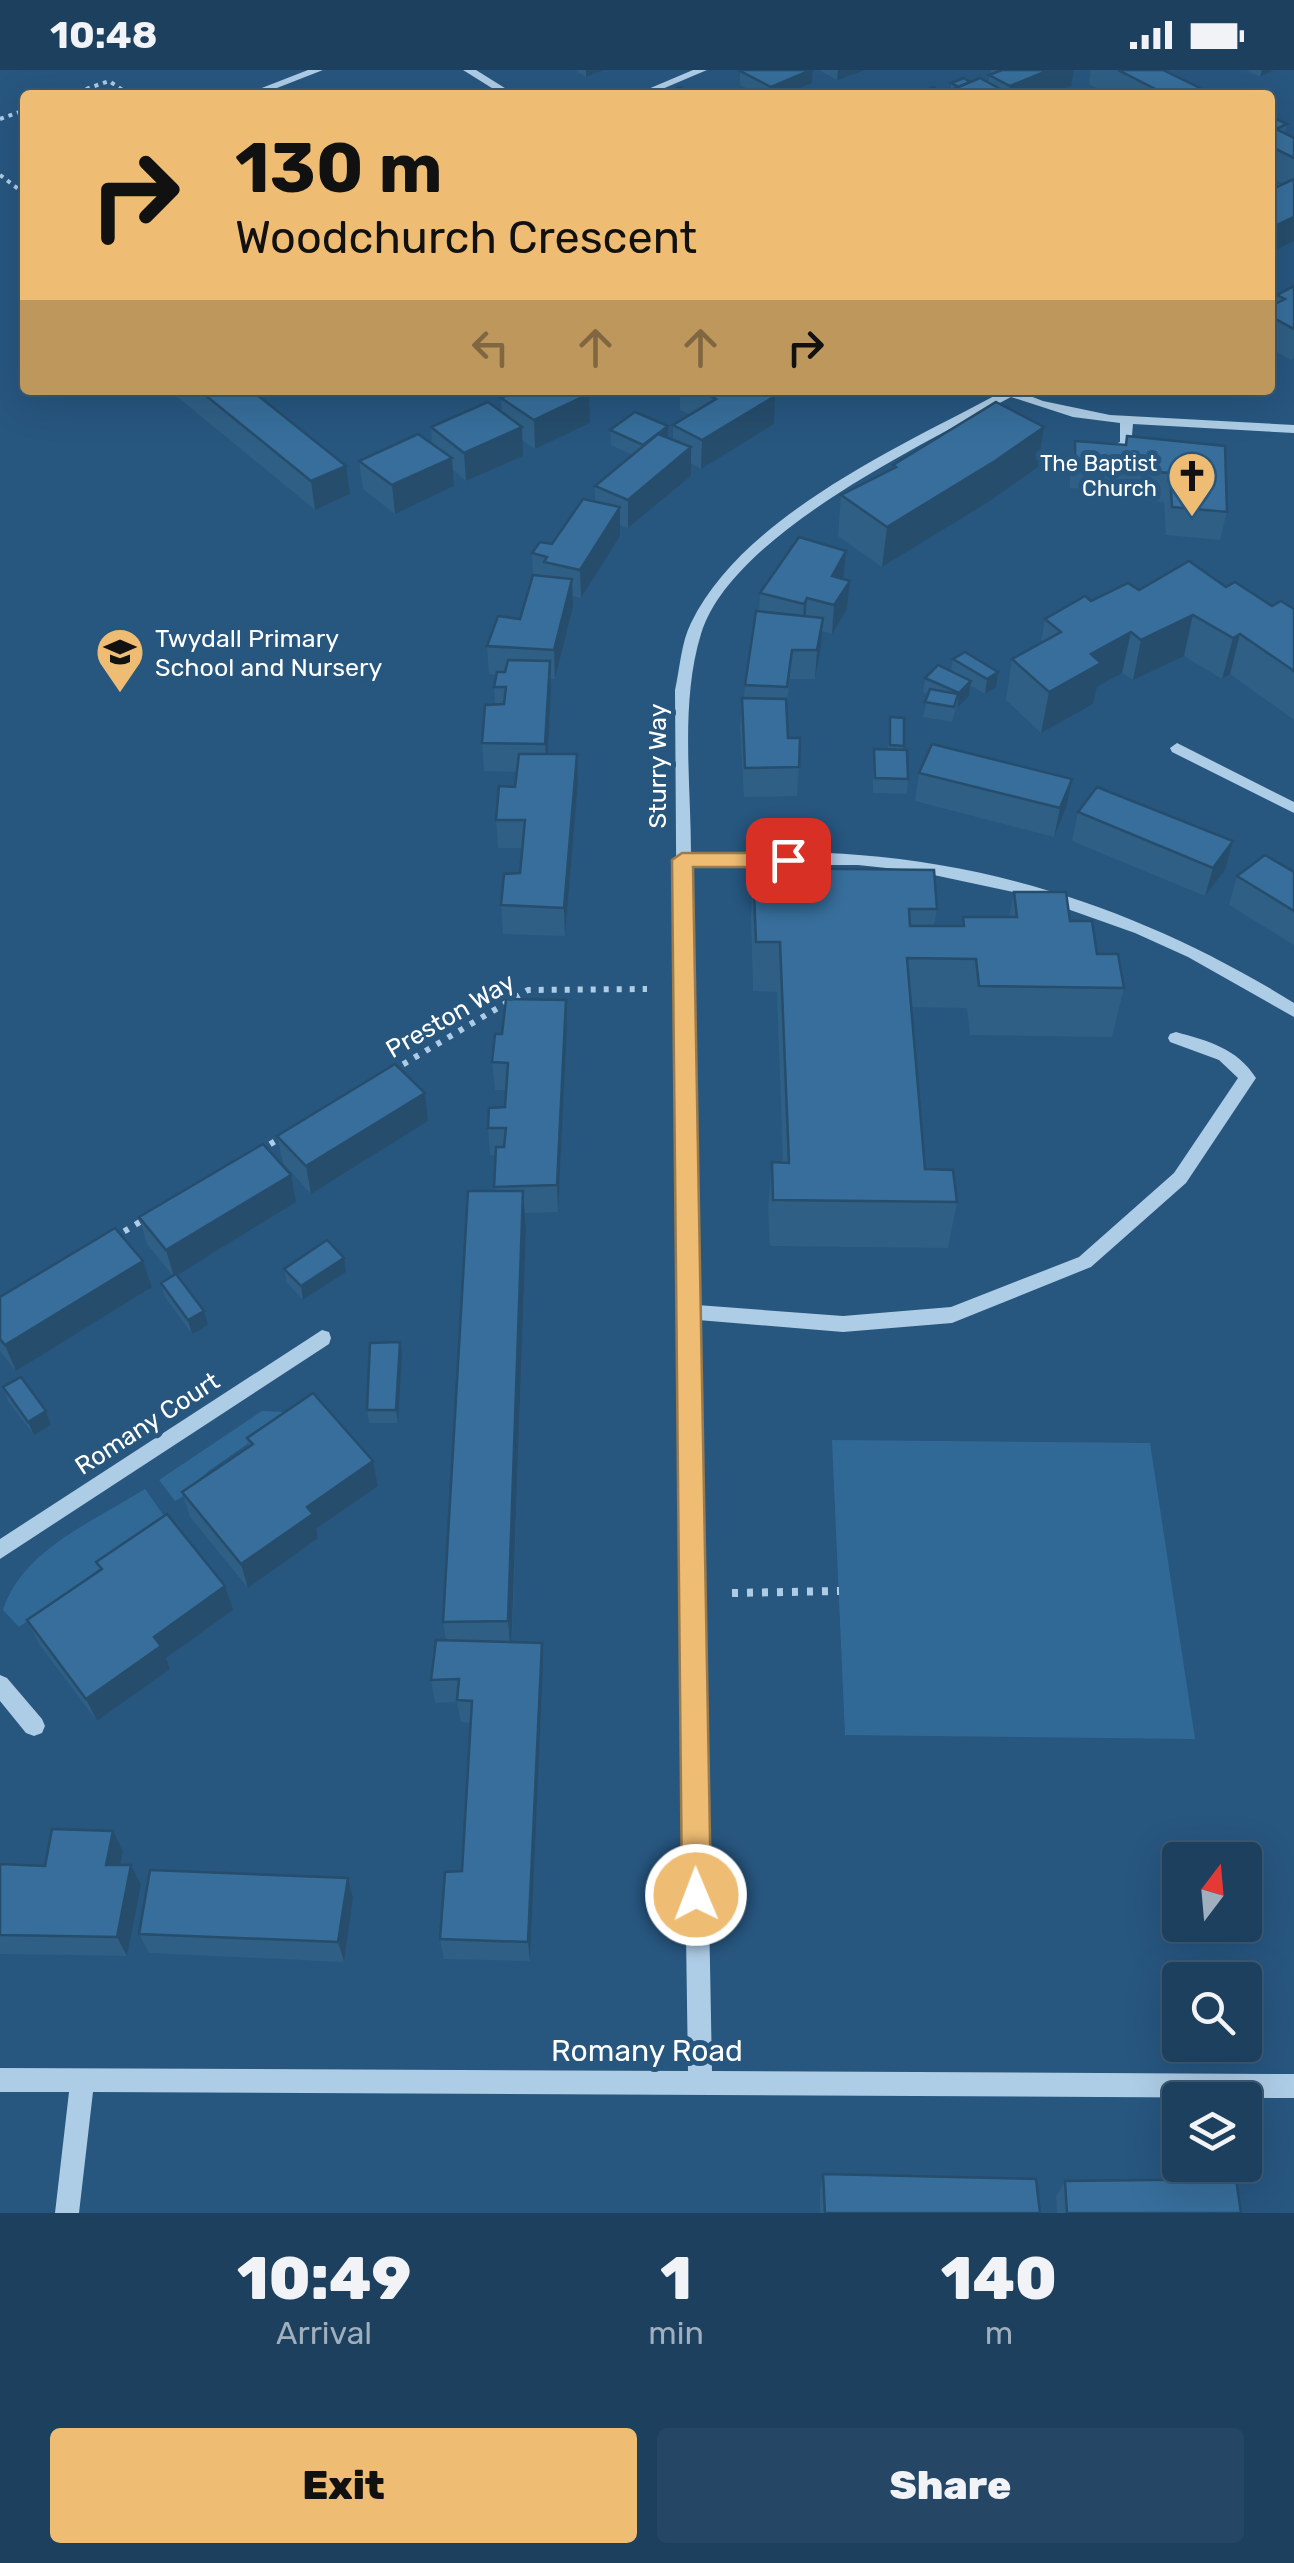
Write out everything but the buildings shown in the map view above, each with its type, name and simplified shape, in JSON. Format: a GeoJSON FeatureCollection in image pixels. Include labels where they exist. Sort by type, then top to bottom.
{"type":"FeatureCollection","features":[{"type":"Feature","properties":{"kind":"street"},"geometry":{"type":"LineString","coordinates":[[263,90],[318,70]]}},
{"type":"Feature","properties":{"kind":"street"},"geometry":{"type":"LineString","coordinates":[[468,70],[502,90]]}},
{"type":"Feature","properties":{"kind":"street"},"geometry":{"type":"LineString","coordinates":[[652,90],[702,70]]}},
{"type":"Feature","properties":{"kind":"street","name":"Sturry Way"},"geometry":{"type":"LineString","coordinates":[[700,2083],[690,1594],[682,690],[698,623],[729,576],[808,504],[999,395]]}},
{"type":"Feature","properties":{"kind":"street"},"geometry":{"type":"LineString","coordinates":[[1017,395],[1066,412],[1127,420],[1294,430]]}},
{"type":"Feature","properties":{"kind":"street"},"geometry":{"type":"LineString","coordinates":[[1086,452],[1113,453],[1122,448],[1126,443],[1127,420]]}},
{"type":"Feature","properties":{"kind":"street"},"geometry":{"type":"LineString","coordinates":[[1178,748],[1294,808]]}},
{"type":"Feature","properties":{"kind":"street"},"geometry":{"type":"LineString","coordinates":[[682,860],[858,860],[960,874],[1048,895],[1170,940],[1294,1011]]}},
{"type":"Feature","properties":{"kind":"street"},"geometry":{"type":"LineString","coordinates":[[690,1312],[843,1324],[952,1315],[1085,1262],[1180,1178],[1247,1078],[1239,1063],[1218,1051],[1176,1038]]}},
{"type":"Feature","properties":{"kind":"street","name":"Romany Court"},"geometry":{"type":"LineString","coordinates":[[0,1550],[322,1338]]}},
{"type":"Feature","properties":{"kind":"street"},"geometry":{"type":"LineString","coordinates":[[0,1685],[34,1726]]}},
{"type":"Feature","properties":{"kind":"street","name":"Romany Road"},"geometry":{"type":"LineString","coordinates":[[0,2080],[1294,2086]]}},
{"type":"Feature","properties":{"kind":"street"},"geometry":{"type":"LineString","coordinates":[[67,2213],[82,2082]]}},
{"type":"Feature","properties":{"kind":"path"},"geometry":{"type":"LineString","coordinates":[[83,90],[109,81],[122,90]]}},
{"type":"Feature","properties":{"kind":"path"},"geometry":{"type":"LineString","coordinates":[[1275,185],[1293,194],[1282,200]]}},
{"type":"Feature","properties":{"kind":"path","name":"Preston Way"},"geometry":{"type":"LineString","coordinates":[[392,1072],[528,990],[683,989]]}},
{"type":"Feature","properties":{"kind":"path"},"geometry":{"type":"LineString","coordinates":[[255,1153],[290,1133]]}},
{"type":"Feature","properties":{"kind":"path"},"geometry":{"type":"LineString","coordinates":[[102,1245],[153,1214]]}},
{"type":"Feature","properties":{"kind":"path"},"geometry":{"type":"LineString","coordinates":[[690,1594],[839,1591]]}},
{"type":"Feature","properties":{"kind":"shaded area"},"geometry":{"type":"Polygon","coordinates":[[[262,1411],[286,1412],[175,1501],[159,1480],[262,1411]]]}},
{"type":"Feature","properties":{"kind":"shaded area"},"geometry":{"type":"Polygon","coordinates":[[[832,1440],[1150,1443],[1195,1739],[845,1735],[832,1440]]]}},
{"type":"Feature","properties":{"kind":"shaded area"},"geometry":{"type":"Polygon","coordinates":[[[145,1489],[167,1520],[19,1627],[3,1610],[26,1570],[62,1539],[145,1489]]]}},
{"type":"Feature","properties":{"kind":"place","name":"The Baptist Church"},"geometry":{"type":"Point","coordinates":[1192,518]}},
{"type":"Feature","properties":{"kind":"place","name":"Twydall Primary School and Nursery"},"geometry":{"type":"Point","coordinates":[120,694]}},
{"type":"Feature","properties":{"kind":"route"},"geometry":{"type":"LineString","coordinates":[[696,1895],[682,860],[788,860]]}}]}
